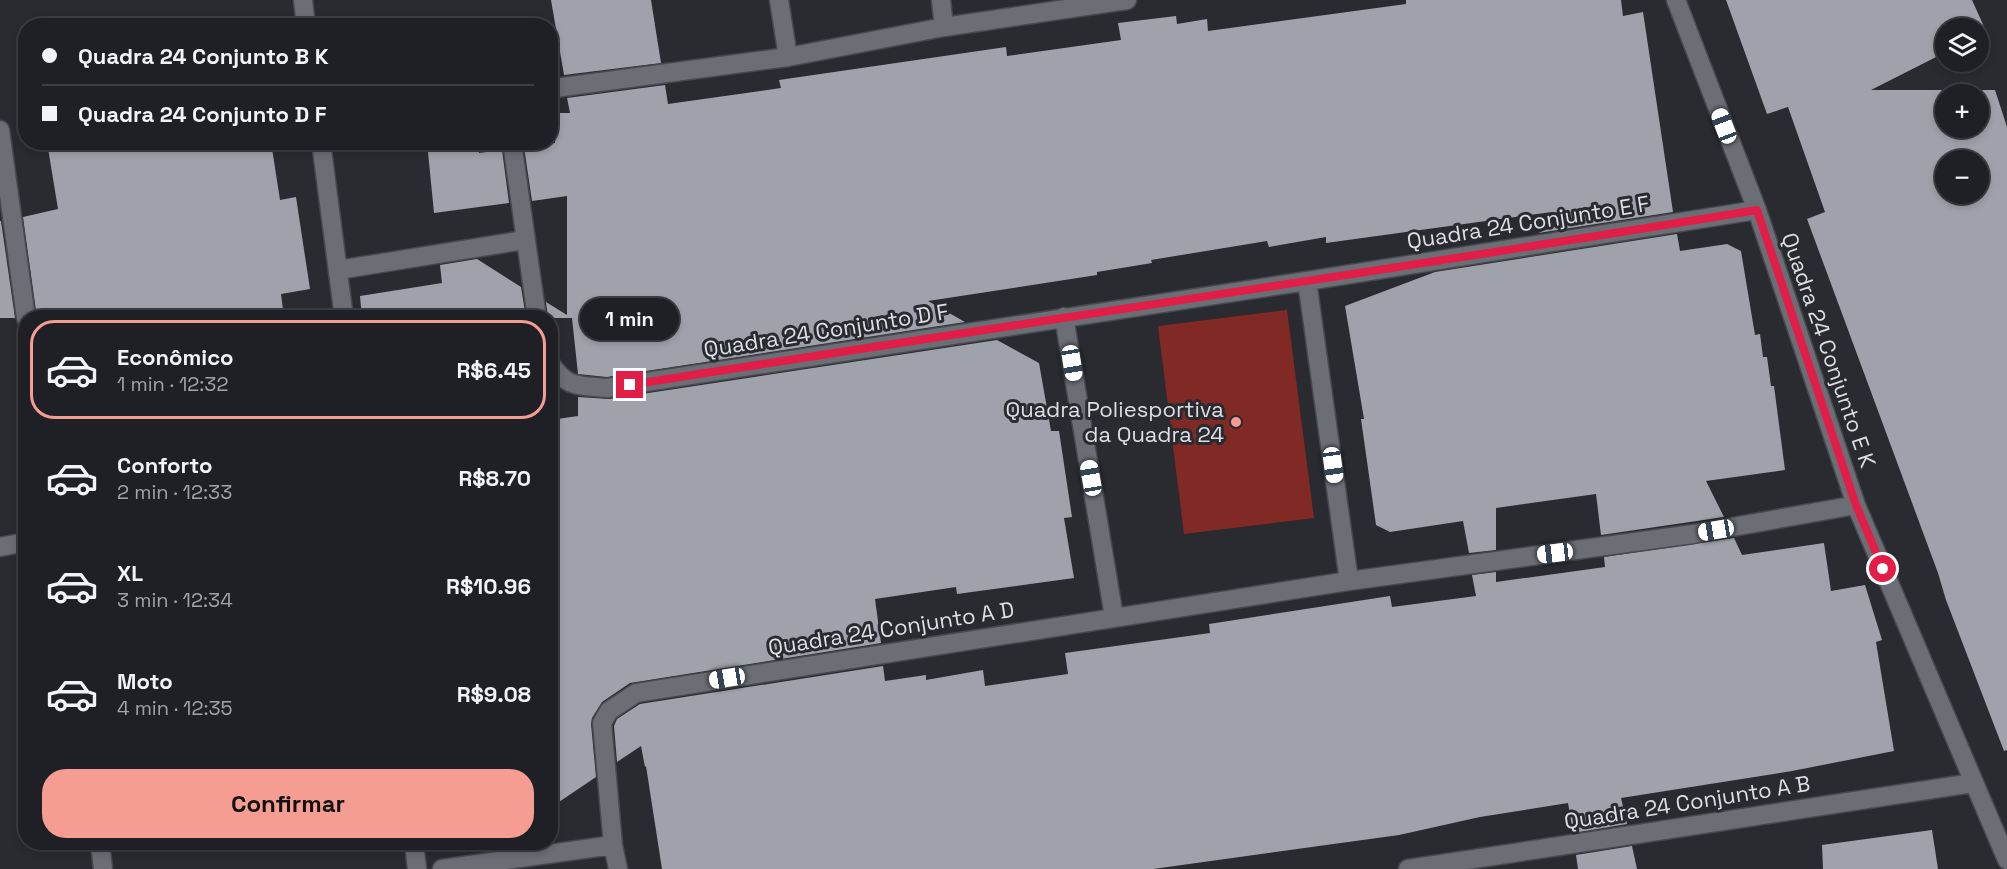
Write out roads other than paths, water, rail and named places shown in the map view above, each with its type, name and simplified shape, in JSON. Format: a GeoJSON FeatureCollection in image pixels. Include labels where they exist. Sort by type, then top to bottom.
{"type":"FeatureCollection","features":[{"type":"Feature","properties":{"kind":"street"},"geometry":{"type":"LineString","coordinates":[[303,0],[305,18]]}},
{"type":"Feature","properties":{"kind":"street"},"geometry":{"type":"LineString","coordinates":[[779,0],[788,57]]}},
{"type":"Feature","properties":{"kind":"street"},"geometry":{"type":"LineString","coordinates":[[941,0],[944,27]]}},
{"type":"Feature","properties":{"kind":"street"},"geometry":{"type":"LineString","coordinates":[[558,88],[788,57],[944,27],[1127,0]]}},
{"type":"Feature","properties":{"kind":"street","name":"Quadra 24 Conjunto E K"},"geometry":{"type":"LineString","coordinates":[[1676,0],[1757,210],[1856,505],[2007,861]]}},
{"type":"Feature","properties":{"kind":"street"},"geometry":{"type":"LineString","coordinates":[[0,130],[4,183],[25,310]]}},
{"type":"Feature","properties":{"kind":"street"},"geometry":{"type":"LineString","coordinates":[[322,150],[343,310]]}},
{"type":"Feature","properties":{"kind":"street"},"geometry":{"type":"LineString","coordinates":[[513,150],[536,310]]}},
{"type":"Feature","properties":{"kind":"street","name":"Quadra 24 Conjunto E F"},"geometry":{"type":"LineString","coordinates":[[1064,317],[1757,210]]}},
{"type":"Feature","properties":{"kind":"street"},"geometry":{"type":"LineString","coordinates":[[338,270],[525,240]]}},
{"type":"Feature","properties":{"kind":"street"},"geometry":{"type":"LineString","coordinates":[[1307,281],[1349,581]]}},
{"type":"Feature","properties":{"kind":"street"},"geometry":{"type":"LineString","coordinates":[[1064,317],[1114,617]]}},
{"type":"Feature","properties":{"kind":"street","name":"Quadra 24 Conjunto D F"},"geometry":{"type":"LineString","coordinates":[[558,375],[561,379],[573,384],[607,388],[1064,317]]}},
{"type":"Feature","properties":{"kind":"street","name":"Quadra 24 Conjunto A D"},"geometry":{"type":"LineString","coordinates":[[613,845],[602,723],[609,711],[636,693],[1349,581],[1693,534],[1856,505]]}},
{"type":"Feature","properties":{"kind":"street"},"geometry":{"type":"LineString","coordinates":[[0,547],[18,544]]}},
{"type":"Feature","properties":{"kind":"street","name":"Quadra 24 Conjunto A B"},"geometry":{"type":"LineString","coordinates":[[1408,869],[1973,783]]}},
{"type":"Feature","properties":{"kind":"street"},"geometry":{"type":"LineString","coordinates":[[442,869],[613,845],[618,869]]}},
{"type":"Feature","properties":{"kind":"street"},"geometry":{"type":"LineString","coordinates":[[101,850],[104,869]]}},
{"type":"Feature","properties":{"kind":"street"},"geometry":{"type":"LineString","coordinates":[[415,850],[417,869]]}},
{"type":"Feature","properties":{"kind":"place","name":"Quadra Poliesportiva da Quadra 24"},"geometry":{"type":"Point","coordinates":[1236,422]}}]}
